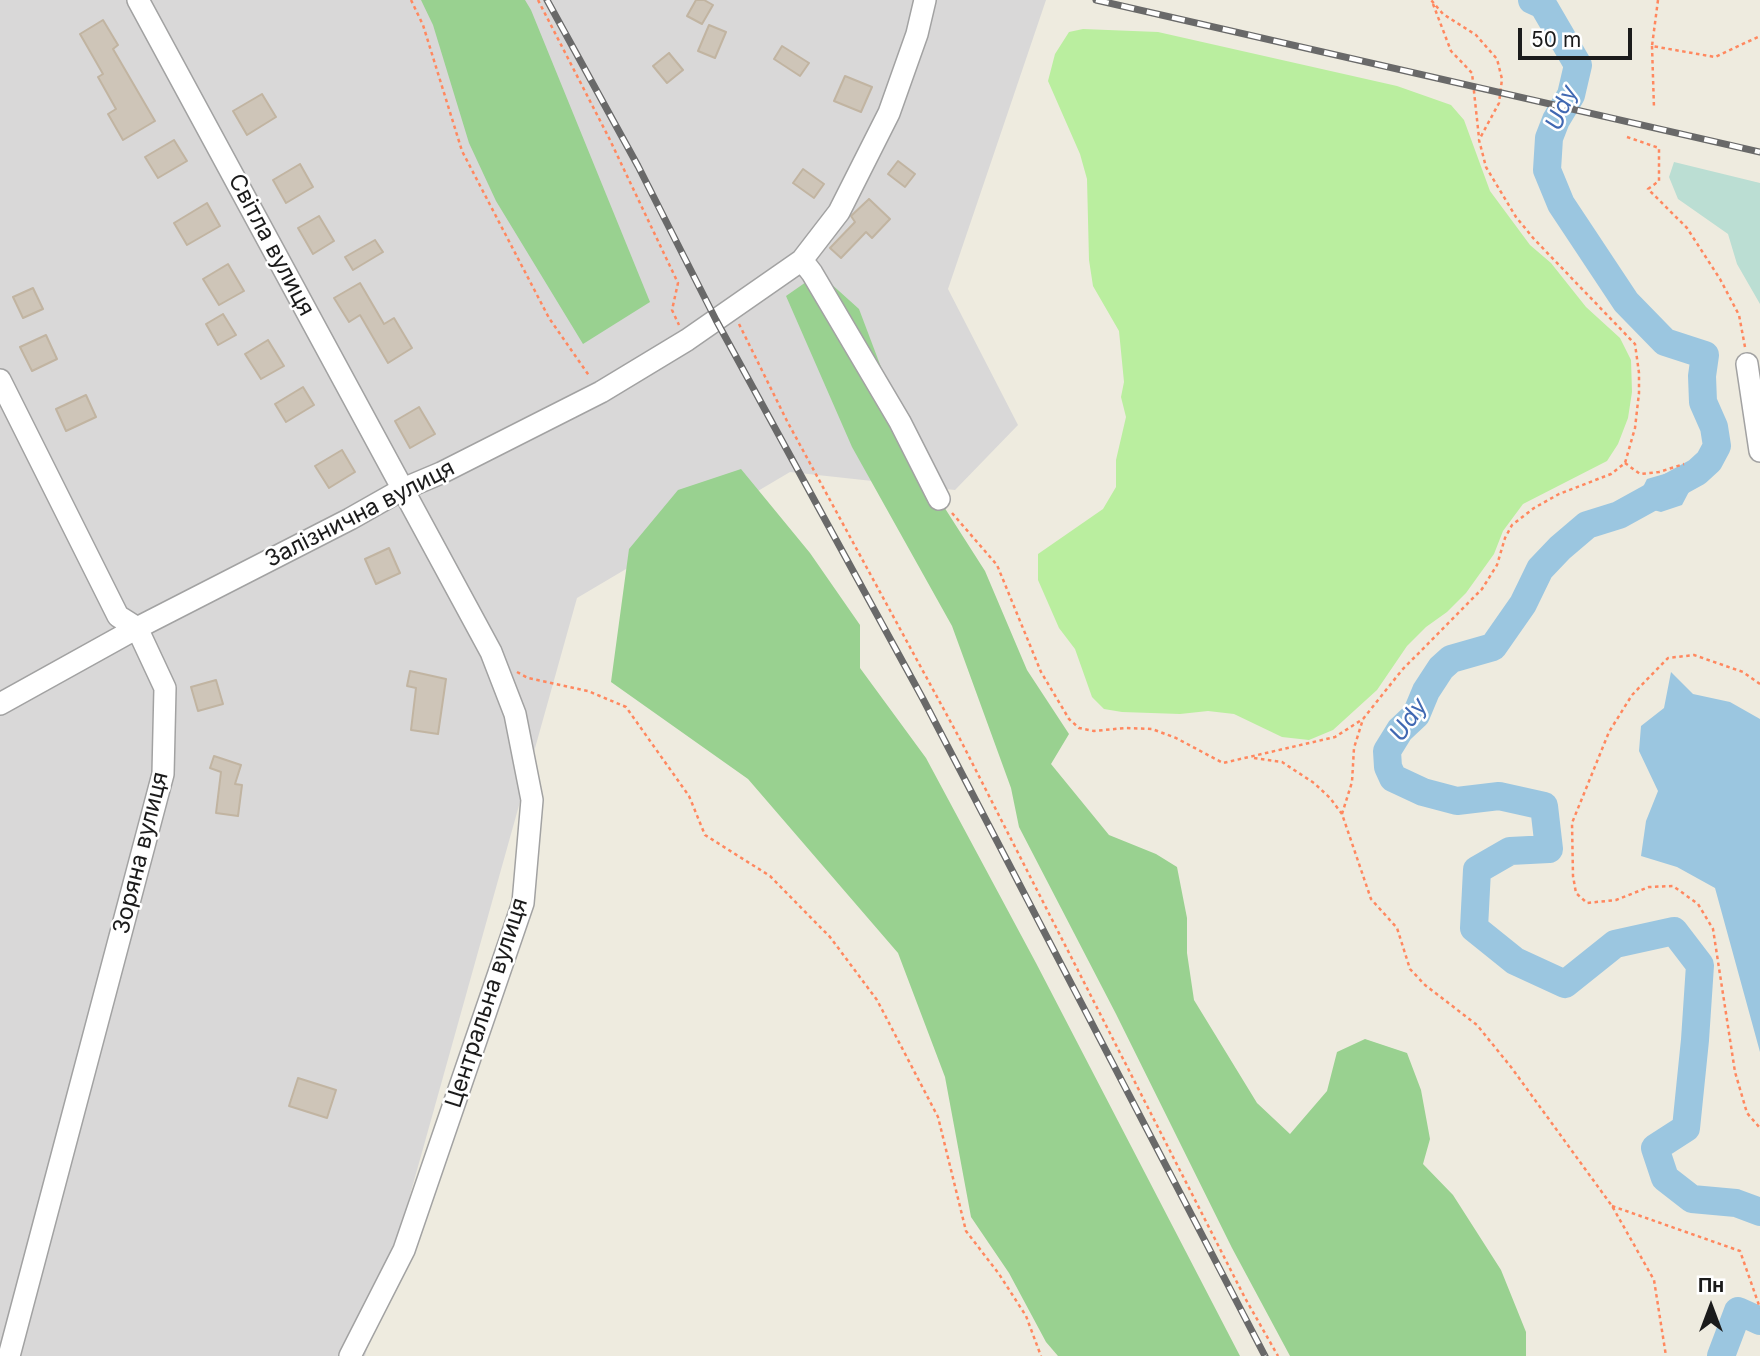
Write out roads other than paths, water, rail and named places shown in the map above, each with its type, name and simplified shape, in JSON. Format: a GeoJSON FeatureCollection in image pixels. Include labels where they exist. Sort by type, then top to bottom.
{"type":"FeatureCollection","features":[{"type":"Feature","properties":{"kind":"street","name":"Світла вулиця"},"geometry":{"type":"LineString","coordinates":[[138,0],[403,489]]}},
{"type":"Feature","properties":{"kind":"street","name":"Залізнична вулиця"},"geometry":{"type":"LineString","coordinates":[[0,704],[137,628],[403,489],[441,473],[601,392],[687,340],[802,260],[839,212],[889,113],[917,33],[925,0]]}},
{"type":"Feature","properties":{"kind":"street"},"geometry":{"type":"LineString","coordinates":[[802,260],[900,422],[939,499]]}},
{"type":"Feature","properties":{"kind":"street"},"geometry":{"type":"LineString","coordinates":[[1748,364],[1760,451]]}},
{"type":"Feature","properties":{"kind":"street","name":"Зоряна вулиця"},"geometry":{"type":"LineString","coordinates":[[0,380],[118,616],[137,628],[165,688],[163,774],[9,1356]]}},
{"type":"Feature","properties":{"kind":"street","name":"Центральна вулиця"},"geometry":{"type":"LineString","coordinates":[[350,1356],[404,1250],[523,903],[532,800],[515,714],[491,652],[403,489]]}},
{"type":"Feature","properties":{"kind":"waterway","name":"Udy"},"geometry":{"type":"LineString","coordinates":[[1532,0],[1543,5],[1578,65],[1571,95],[1549,138],[1547,170],[1561,204],[1626,302],[1665,342],[1705,355],[1702,376],[1703,402],[1714,427],[1717,446],[1709,461],[1697,472],[1619,515],[1587,525],[1560,548],[1540,569],[1523,604],[1493,647],[1451,659],[1441,668],[1426,691],[1416,715],[1400,730],[1387,751],[1388,767],[1393,778],[1423,792],[1457,801],[1499,796],[1544,806],[1549,849],[1510,851],[1477,870],[1474,928],[1515,961],[1565,984],[1615,944],[1674,931],[1700,965],[1695,1040],[1686,1128],[1655,1148],[1665,1178],[1692,1199],[1736,1203],[1760,1212]]}},
{"type":"Feature","properties":{"kind":"waterway","name":"Udy"},"geometry":{"type":"LineString","coordinates":[[1721,1356],[1738,1311],[1760,1321]]}},
{"type":"Feature","properties":{"kind":"railway"},"geometry":{"type":"LineString","coordinates":[[547,0],[638,166],[716,320],[923,699],[1265,1356]]}},
{"type":"Feature","properties":{"kind":"railway"},"geometry":{"type":"LineString","coordinates":[[1096,0],[1760,152]]}}]}
